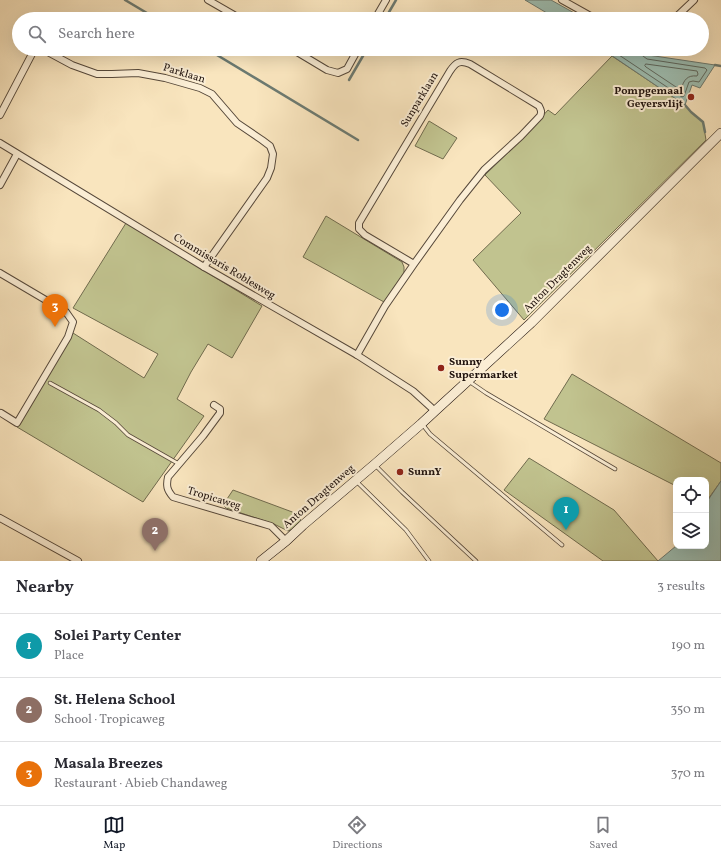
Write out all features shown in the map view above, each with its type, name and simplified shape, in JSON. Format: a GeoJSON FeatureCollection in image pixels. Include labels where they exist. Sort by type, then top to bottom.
{"type":"FeatureCollection","features":[{"type":"Feature","properties":{"kind":"main road","name":"Anton Dragtenweg"},"geometry":{"type":"LineString","coordinates":[[260,561],[286,541],[356,481],[469,381],[531,323],[721,133]]}},
{"type":"Feature","properties":{"kind":"street"},"geometry":{"type":"LineString","coordinates":[[208,0],[229,12]]}},
{"type":"Feature","properties":{"kind":"street"},"geometry":{"type":"LineString","coordinates":[[379,12],[386,0]]}},
{"type":"Feature","properties":{"kind":"street"},"geometry":{"type":"LineString","coordinates":[[562,0],[583,12]]}},
{"type":"Feature","properties":{"kind":"street"},"geometry":{"type":"LineString","coordinates":[[681,12],[694,0]]}},
{"type":"Feature","properties":{"kind":"street","name":"Parklaan"},"geometry":{"type":"LineString","coordinates":[[0,115],[30,56]]}},
{"type":"Feature","properties":{"kind":"street","name":"Parklaan"},"geometry":{"type":"LineString","coordinates":[[54,56],[72,65],[97,74],[138,73],[165,78],[200,88],[212,94],[237,123],[270,146],[273,154],[271,168],[267,178],[204,267]]}},
{"type":"Feature","properties":{"kind":"street"},"geometry":{"type":"LineString","coordinates":[[304,56],[327,70],[338,73],[347,69],[354,56]]}},
{"type":"Feature","properties":{"kind":"street","name":"Sunparklaan"},"geometry":{"type":"LineString","coordinates":[[357,355],[385,306],[460,200],[484,170],[521,136],[540,116],[541,110],[539,106],[470,64],[464,62],[459,62],[454,65],[450,71],[359,223],[359,229],[365,235],[414,264]]}},
{"type":"Feature","properties":{"kind":"street","name":"Commissaris Roblesweg"},"geometry":{"type":"LineString","coordinates":[[0,143],[204,267],[357,355],[413,391],[435,411]]}},
{"type":"Feature","properties":{"kind":"street"},"geometry":{"type":"LineString","coordinates":[[0,185],[17,154]]}},
{"type":"Feature","properties":{"kind":"street"},"geometry":{"type":"LineString","coordinates":[[0,273],[66,312],[73,322],[68,337],[17,423],[0,413]]}},
{"type":"Feature","properties":{"kind":"street","name":"Tropicaweg"},"geometry":{"type":"LineString","coordinates":[[214,405],[220,409],[220,413],[203,436],[168,477],[168,492],[173,497],[271,526],[286,541]]}},
{"type":"Feature","properties":{"kind":"street"},"geometry":{"type":"LineString","coordinates":[[0,518],[78,561]]}},
{"type":"Feature","properties":{"kind":"lane"},"geometry":{"type":"LineString","coordinates":[[469,381],[486,393],[615,469]]}},
{"type":"Feature","properties":{"kind":"lane"},"geometry":{"type":"LineString","coordinates":[[50,384],[99,410],[116,423],[128,435],[179,464]]}},
{"type":"Feature","properties":{"kind":"lane"},"geometry":{"type":"LineString","coordinates":[[421,424],[430,434],[562,545]]}},
{"type":"Feature","properties":{"kind":"lane"},"geometry":{"type":"LineString","coordinates":[[375,464],[402,492],[476,561]]}},
{"type":"Feature","properties":{"kind":"lane"},"geometry":{"type":"LineString","coordinates":[[356,481],[406,530],[429,561]]}},
{"type":"Feature","properties":{"kind":"green space"},"geometry":{"type":"Polygon","coordinates":[[[612,56],[685,105],[703,122],[706,140],[524,320],[473,260],[521,213],[485,175],[523,138],[548,110],[555,115],[612,56]]]}},
{"type":"Feature","properties":{"kind":"green space"},"geometry":{"type":"Polygon","coordinates":[[[429,121],[457,138],[443,159],[415,146],[429,121]]]}},
{"type":"Feature","properties":{"kind":"green space"},"geometry":{"type":"Polygon","coordinates":[[[326,216],[402,262],[404,273],[384,302],[303,257],[326,216]]]}},
{"type":"Feature","properties":{"kind":"green space"},"geometry":{"type":"Polygon","coordinates":[[[126,223],[262,306],[232,358],[208,344],[191,372],[177,399],[204,416],[143,502],[17,427],[73,333],[144,378],[158,354],[73,308],[126,223]]]}},
{"type":"Feature","properties":{"kind":"green space"},"geometry":{"type":"Polygon","coordinates":[[[572,374],[721,463],[721,481],[709,498],[709,477],[673,477],[673,484],[544,419],[572,374]]]}},
{"type":"Feature","properties":{"kind":"green space"},"geometry":{"type":"Polygon","coordinates":[[[529,458],[614,510],[658,561],[603,561],[504,490],[529,458]]]}},
{"type":"Feature","properties":{"kind":"green space"},"geometry":{"type":"Polygon","coordinates":[[[233,490],[295,513],[300,517],[301,522],[293,529],[288,531],[274,524],[226,508],[224,506],[225,502],[233,490]]]}},
{"type":"Feature","properties":{"kind":"water"},"geometry":{"type":"Polygon","coordinates":[[[525,0],[551,0],[572,12],[545,12],[525,0]]]}},
{"type":"Feature","properties":{"kind":"water"},"geometry":{"type":"Polygon","coordinates":[[[612,56],[655,56],[715,65],[700,88],[692,85],[685,105],[612,56]]]}},
{"type":"Feature","properties":{"kind":"water"},"geometry":{"type":"Polygon","coordinates":[[[721,481],[721,561],[658,561],[673,548],[709,549],[709,499],[721,481]]]}},
{"type":"Feature","properties":{"kind":"waterway"},"geometry":{"type":"LineString","coordinates":[[125,0],[145,12]]}},
{"type":"Feature","properties":{"kind":"waterway"},"geometry":{"type":"LineString","coordinates":[[389,12],[396,0]]}},
{"type":"Feature","properties":{"kind":"waterway"},"geometry":{"type":"LineString","coordinates":[[219,56],[358,140]]}},
{"type":"Feature","properties":{"kind":"waterway"},"geometry":{"type":"LineString","coordinates":[[349,80],[363,56]]}},
{"type":"Feature","properties":{"kind":"waterway"},"geometry":{"type":"LineString","coordinates":[[715,65],[721,66]]}},
{"type":"Feature","properties":{"kind":"waterway"},"geometry":{"type":"LineString","coordinates":[[685,105],[703,122],[705,132]]}},
{"type":"Feature","properties":{"kind":"place","name":"Pompgemaal Geyersvlijt"},"geometry":{"type":"Point","coordinates":[691,97]}},
{"type":"Feature","properties":{"kind":"place","name":"Masala Breezes"},"geometry":{"type":"Point","coordinates":[55,327]}},
{"type":"Feature","properties":{"kind":"place","name":"Sunny Supermarket"},"geometry":{"type":"Point","coordinates":[441,368]}},
{"type":"Feature","properties":{"kind":"place","name":"SunnY"},"geometry":{"type":"Point","coordinates":[400,472]}},
{"type":"Feature","properties":{"kind":"place","name":"Solei Party Center"},"geometry":{"type":"Point","coordinates":[566,530]}},
{"type":"Feature","properties":{"kind":"place","name":"St. Helena School"},"geometry":{"type":"Point","coordinates":[155,551]}}]}
